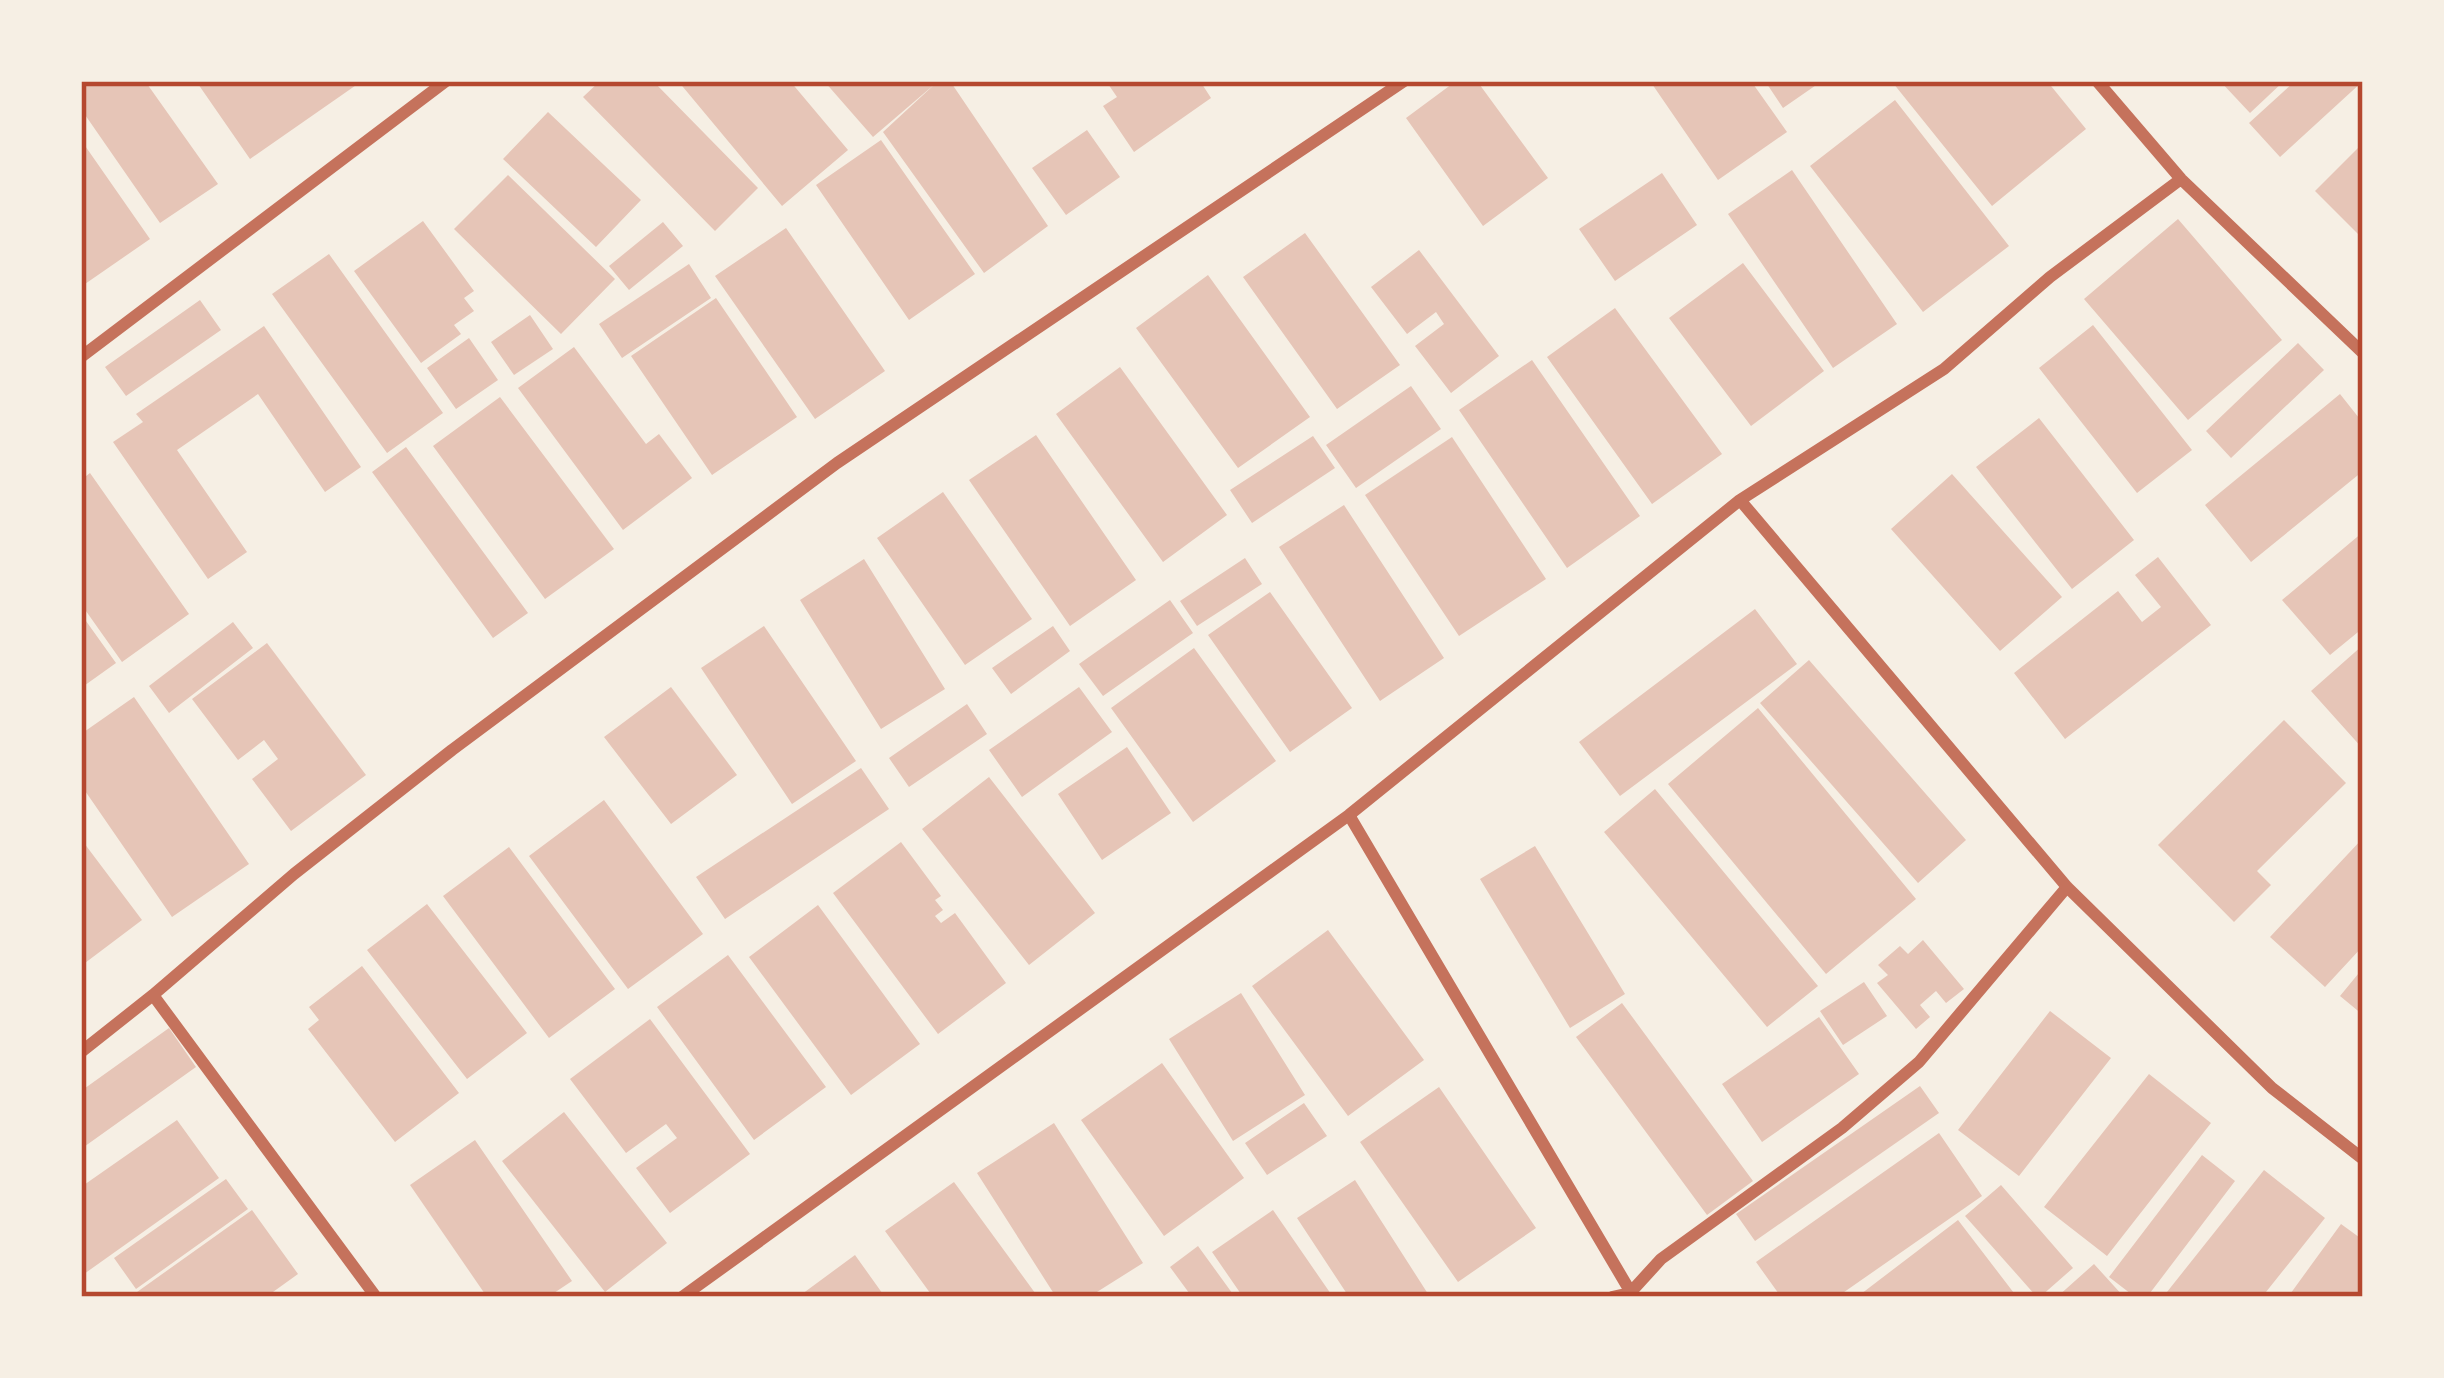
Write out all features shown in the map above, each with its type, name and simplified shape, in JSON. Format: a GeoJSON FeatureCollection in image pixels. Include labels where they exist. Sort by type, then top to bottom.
{"type":"FeatureCollection","features":[{"type":"Feature","properties":{"kind":"street"},"geometry":{"type":"LineString","coordinates":[[81,358],[446,81]]}},
{"type":"Feature","properties":{"kind":"street"},"geometry":{"type":"LineString","coordinates":[[81,1052],[293,874],[452,750],[837,463],[1403,81]]}},
{"type":"Feature","properties":{"kind":"street"},"geometry":{"type":"LineString","coordinates":[[2097,81],[2181,179],[2363,353]]}},
{"type":"Feature","properties":{"kind":"street"},"geometry":{"type":"LineString","coordinates":[[682,1297],[1349,815],[1740,500],[1944,369],[2050,277],[2181,179]]}},
{"type":"Feature","properties":{"kind":"street"},"geometry":{"type":"LineString","coordinates":[[1740,500],[2067,887],[2272,1088],[2363,1159]]}},
{"type":"Feature","properties":{"kind":"street"},"geometry":{"type":"LineString","coordinates":[[1349,815],[1632,1295]]}},
{"type":"Feature","properties":{"kind":"street"},"geometry":{"type":"LineString","coordinates":[[1612,1297],[1632,1295],[1661,1259],[1842,1128],[1919,1062],[2067,887]]}},
{"type":"Feature","properties":{"kind":"street"},"geometry":{"type":"LineString","coordinates":[[153,995],[376,1297]]}},
{"type":"Feature","properties":{"kind":"building"},"geometry":{"type":"Polygon","coordinates":[[[81,81],[145,81],[218,184],[160,223],[81,109],[81,81]]]}},
{"type":"Feature","properties":{"kind":"building"},"geometry":{"type":"Polygon","coordinates":[[[196,81],[362,81],[250,159],[196,81]]]}},
{"type":"Feature","properties":{"kind":"building"},"geometry":{"type":"Polygon","coordinates":[[[600,81],[653,81],[758,188],[715,231],[583,97],[600,81]]]}},
{"type":"Feature","properties":{"kind":"building"},"geometry":{"type":"Polygon","coordinates":[[[678,81],[790,81],[848,150],[782,206],[678,81]]]}},
{"type":"Feature","properties":{"kind":"building"},"geometry":{"type":"Polygon","coordinates":[[[824,81],[950,81],[1048,226],[984,273],[883,132],[936,83],[873,137],[824,81]]]}},
{"type":"Feature","properties":{"kind":"building"},"geometry":{"type":"Polygon","coordinates":[[[1106,81],[1200,81],[1211,98],[1134,152],[1103,106],[1117,97],[1106,81]]]}},
{"type":"Feature","properties":{"kind":"building"},"geometry":{"type":"Polygon","coordinates":[[[1456,81],[1477,81],[1548,178],[1483,226],[1406,118],[1456,81]]]}},
{"type":"Feature","properties":{"kind":"building"},"geometry":{"type":"Polygon","coordinates":[[[1650,81],[1751,81],[1787,132],[1718,180],[1650,81]]]}},
{"type":"Feature","properties":{"kind":"building"},"geometry":{"type":"Polygon","coordinates":[[[1765,81],[1822,81],[1783,108],[1765,81]]]}},
{"type":"Feature","properties":{"kind":"building"},"geometry":{"type":"Polygon","coordinates":[[[1895,81],[2047,81],[2086,129],[1992,206],[1895,81]]]}},
{"type":"Feature","properties":{"kind":"building"},"geometry":{"type":"Polygon","coordinates":[[[2220,81],[2284,81],[2250,113],[2220,81]]]}},
{"type":"Feature","properties":{"kind":"building"},"geometry":{"type":"Polygon","coordinates":[[[2295,81],[2363,81],[2280,157],[2249,123],[2295,81]]]}},
{"type":"Feature","properties":{"kind":"building"},"geometry":{"type":"Polygon","coordinates":[[[1895,100],[2009,246],[1923,312],[1810,166],[1895,100]]]}},
{"type":"Feature","properties":{"kind":"building"},"geometry":{"type":"Polygon","coordinates":[[[548,112],[641,200],[596,247],[503,159],[548,112]]]}},
{"type":"Feature","properties":{"kind":"building"},"geometry":{"type":"Polygon","coordinates":[[[1087,130],[1120,177],[1066,215],[1032,168],[1087,130]]]}},
{"type":"Feature","properties":{"kind":"building"},"geometry":{"type":"Polygon","coordinates":[[[81,140],[150,239],[85,284],[81,278],[81,140]]]}},
{"type":"Feature","properties":{"kind":"building"},"geometry":{"type":"Polygon","coordinates":[[[881,140],[975,274],[909,320],[816,185],[881,140]]]}},
{"type":"Feature","properties":{"kind":"building"},"geometry":{"type":"Polygon","coordinates":[[[2363,143],[2363,239],[2315,191],[2363,143]]]}},
{"type":"Feature","properties":{"kind":"building"},"geometry":{"type":"Polygon","coordinates":[[[1792,170],[1897,324],[1833,368],[1728,214],[1792,170]]]}},
{"type":"Feature","properties":{"kind":"building"},"geometry":{"type":"Polygon","coordinates":[[[1662,173],[1697,225],[1615,281],[1579,229],[1662,173]]]}},
{"type":"Feature","properties":{"kind":"building"},"geometry":{"type":"Polygon","coordinates":[[[508,175],[615,279],[561,334],[454,229],[508,175]]]}},
{"type":"Feature","properties":{"kind":"building"},"geometry":{"type":"Polygon","coordinates":[[[2178,219],[2282,340],[2188,420],[2084,299],[2178,219]]]}},
{"type":"Feature","properties":{"kind":"building"},"geometry":{"type":"Polygon","coordinates":[[[423,221],[474,291],[464,298],[474,311],[454,325],[461,334],[421,363],[354,271],[423,221]]]}},
{"type":"Feature","properties":{"kind":"building"},"geometry":{"type":"Polygon","coordinates":[[[663,222],[683,246],[629,290],[609,266],[663,222]]]}},
{"type":"Feature","properties":{"kind":"building"},"geometry":{"type":"Polygon","coordinates":[[[786,228],[885,371],[815,419],[715,276],[786,228]]]}},
{"type":"Feature","properties":{"kind":"building"},"geometry":{"type":"Polygon","coordinates":[[[1305,233],[1400,365],[1337,409],[1243,277],[1305,233]]]}},
{"type":"Feature","properties":{"kind":"building"},"geometry":{"type":"Polygon","coordinates":[[[1419,250],[1499,356],[1451,393],[1415,346],[1444,324],[1436,312],[1407,334],[1371,287],[1419,250]]]}},
{"type":"Feature","properties":{"kind":"building"},"geometry":{"type":"Polygon","coordinates":[[[329,254],[443,413],[387,453],[272,294],[329,254]]]}},
{"type":"Feature","properties":{"kind":"building"},"geometry":{"type":"Polygon","coordinates":[[[1743,263],[1824,371],[1751,426],[1669,318],[1743,263]]]}},
{"type":"Feature","properties":{"kind":"building"},"geometry":{"type":"Polygon","coordinates":[[[689,264],[711,298],[622,358],[599,324],[689,264]]]}},
{"type":"Feature","properties":{"kind":"building"},"geometry":{"type":"Polygon","coordinates":[[[1208,275],[1310,417],[1238,468],[1136,328],[1208,275]]]}},
{"type":"Feature","properties":{"kind":"building"},"geometry":{"type":"Polygon","coordinates":[[[716,298],[797,417],[712,475],[631,356],[716,298]]]}},
{"type":"Feature","properties":{"kind":"building"},"geometry":{"type":"Polygon","coordinates":[[[200,300],[221,330],[126,396],[105,367],[200,300]]]}},
{"type":"Feature","properties":{"kind":"building"},"geometry":{"type":"Polygon","coordinates":[[[1615,308],[1722,454],[1652,504],[1547,357],[1615,308]]]}},
{"type":"Feature","properties":{"kind":"building"},"geometry":{"type":"Polygon","coordinates":[[[530,315],[553,349],[514,375],[491,342],[530,315]]]}},
{"type":"Feature","properties":{"kind":"building"},"geometry":{"type":"Polygon","coordinates":[[[2093,325],[2192,450],[2137,493],[2039,368],[2093,325]]]}},
{"type":"Feature","properties":{"kind":"building"},"geometry":{"type":"Polygon","coordinates":[[[264,326],[361,467],[325,492],[258,394],[177,450],[247,552],[208,579],[113,442],[143,422],[136,414],[264,326]]]}},
{"type":"Feature","properties":{"kind":"building"},"geometry":{"type":"Polygon","coordinates":[[[469,338],[498,380],[456,409],[427,368],[469,338]]]}},
{"type":"Feature","properties":{"kind":"building"},"geometry":{"type":"Polygon","coordinates":[[[2298,343],[2324,370],[2231,458],[2206,431],[2298,343]]]}},
{"type":"Feature","properties":{"kind":"building"},"geometry":{"type":"Polygon","coordinates":[[[574,347],[646,444],[659,434],[692,478],[623,530],[518,388],[574,347]]]}},
{"type":"Feature","properties":{"kind":"building"},"geometry":{"type":"Polygon","coordinates":[[[1532,360],[1640,516],[1567,568],[1459,410],[1532,360]]]}},
{"type":"Feature","properties":{"kind":"building"},"geometry":{"type":"Polygon","coordinates":[[[1120,367],[1227,515],[1163,562],[1056,414],[1120,367]]]}},
{"type":"Feature","properties":{"kind":"building"},"geometry":{"type":"Polygon","coordinates":[[[1411,386],[1441,429],[1356,488],[1326,445],[1411,386]]]}},
{"type":"Feature","properties":{"kind":"building"},"geometry":{"type":"Polygon","coordinates":[[[2340,394],[2363,423],[2363,471],[2251,562],[2205,505],[2340,394]]]}},
{"type":"Feature","properties":{"kind":"building"},"geometry":{"type":"Polygon","coordinates":[[[500,397],[614,549],[545,599],[433,446],[500,397]]]}},
{"type":"Feature","properties":{"kind":"building"},"geometry":{"type":"Polygon","coordinates":[[[2039,418],[2134,540],[2072,589],[1976,467],[2039,418]]]}},
{"type":"Feature","properties":{"kind":"building"},"geometry":{"type":"Polygon","coordinates":[[[1036,435],[1136,580],[1070,626],[969,480],[1036,435]]]}},
{"type":"Feature","properties":{"kind":"building"},"geometry":{"type":"Polygon","coordinates":[[[1313,436],[1335,468],[1252,523],[1230,490],[1313,436]]]}},
{"type":"Feature","properties":{"kind":"building"},"geometry":{"type":"Polygon","coordinates":[[[1452,437],[1546,579],[1459,636],[1365,495],[1452,437]]]}},
{"type":"Feature","properties":{"kind":"building"},"geometry":{"type":"Polygon","coordinates":[[[406,447],[528,613],[493,638],[372,472],[406,447]]]}},
{"type":"Feature","properties":{"kind":"building"},"geometry":{"type":"Polygon","coordinates":[[[90,473],[189,614],[122,662],[81,604],[81,480],[90,473]]]}},
{"type":"Feature","properties":{"kind":"building"},"geometry":{"type":"Polygon","coordinates":[[[1952,474],[2062,597],[2000,651],[1891,529],[1952,474]]]}},
{"type":"Feature","properties":{"kind":"building"},"geometry":{"type":"Polygon","coordinates":[[[943,492],[1032,619],[965,665],[877,538],[943,492]]]}},
{"type":"Feature","properties":{"kind":"building"},"geometry":{"type":"Polygon","coordinates":[[[1344,505],[1444,658],[1380,701],[1279,547],[1344,505]]]}},
{"type":"Feature","properties":{"kind":"building"},"geometry":{"type":"Polygon","coordinates":[[[2363,532],[2363,628],[2330,655],[2282,600],[2363,532]]]}},
{"type":"Feature","properties":{"kind":"building"},"geometry":{"type":"Polygon","coordinates":[[[2158,557],[2211,625],[2065,739],[2014,673],[2118,591],[2142,622],[2161,607],[2135,575],[2158,557]]]}},
{"type":"Feature","properties":{"kind":"building"},"geometry":{"type":"Polygon","coordinates":[[[1245,558],[1262,584],[1197,626],[1180,601],[1245,558]]]}},
{"type":"Feature","properties":{"kind":"building"},"geometry":{"type":"Polygon","coordinates":[[[864,559],[945,689],[881,729],[800,600],[864,559]]]}},
{"type":"Feature","properties":{"kind":"building"},"geometry":{"type":"Polygon","coordinates":[[[1270,592],[1352,708],[1290,752],[1208,635],[1270,592]]]}},
{"type":"Feature","properties":{"kind":"building"},"geometry":{"type":"Polygon","coordinates":[[[1170,600],[1193,633],[1103,696],[1079,664],[1170,600]]]}},
{"type":"Feature","properties":{"kind":"building"},"geometry":{"type":"Polygon","coordinates":[[[1755,609],[1797,664],[1620,796],[1579,742],[1755,609]]]}},
{"type":"Feature","properties":{"kind":"building"},"geometry":{"type":"Polygon","coordinates":[[[81,614],[116,663],[81,688],[81,614]]]}},
{"type":"Feature","properties":{"kind":"building"},"geometry":{"type":"Polygon","coordinates":[[[233,622],[253,648],[169,713],[149,686],[233,622]]]}},
{"type":"Feature","properties":{"kind":"building"},"geometry":{"type":"Polygon","coordinates":[[[764,626],[856,761],[792,804],[701,668],[764,626]]]}},
{"type":"Feature","properties":{"kind":"building"},"geometry":{"type":"Polygon","coordinates":[[[1053,626],[1070,651],[1011,694],[992,668],[1053,626]]]}},
{"type":"Feature","properties":{"kind":"building"},"geometry":{"type":"Polygon","coordinates":[[[267,643],[366,775],[291,831],[252,779],[278,759],[264,740],[238,760],[192,699],[267,643]]]}},
{"type":"Feature","properties":{"kind":"building"},"geometry":{"type":"Polygon","coordinates":[[[2363,645],[2363,749],[2311,691],[2363,645]]]}},
{"type":"Feature","properties":{"kind":"building"},"geometry":{"type":"Polygon","coordinates":[[[1194,648],[1276,761],[1193,822],[1111,708],[1194,648]]]}},
{"type":"Feature","properties":{"kind":"building"},"geometry":{"type":"Polygon","coordinates":[[[1809,660],[1966,840],[1918,883],[1760,703],[1809,660]]]}},
{"type":"Feature","properties":{"kind":"building"},"geometry":{"type":"Polygon","coordinates":[[[671,687],[737,775],[671,824],[604,737],[671,687]]]}},
{"type":"Feature","properties":{"kind":"building"},"geometry":{"type":"Polygon","coordinates":[[[1079,687],[1112,732],[1022,797],[989,750],[1079,687]]]}},
{"type":"Feature","properties":{"kind":"building"},"geometry":{"type":"Polygon","coordinates":[[[134,697],[249,864],[172,917],[81,785],[81,734],[134,697]]]}},
{"type":"Feature","properties":{"kind":"building"},"geometry":{"type":"Polygon","coordinates":[[[967,704],[987,734],[909,787],[889,758],[967,704]]]}},
{"type":"Feature","properties":{"kind":"building"},"geometry":{"type":"Polygon","coordinates":[[[1758,708],[1916,899],[1826,974],[1668,784],[1758,708]]]}},
{"type":"Feature","properties":{"kind":"building"},"geometry":{"type":"Polygon","coordinates":[[[2284,720],[2346,783],[2257,871],[2271,885],[2234,922],[2158,845],[2284,720]]]}},
{"type":"Feature","properties":{"kind":"building"},"geometry":{"type":"Polygon","coordinates":[[[1127,747],[1171,813],[1102,860],[1058,794],[1127,747]]]}},
{"type":"Feature","properties":{"kind":"building"},"geometry":{"type":"Polygon","coordinates":[[[861,768],[889,809],[725,919],[696,877],[861,768]]]}},
{"type":"Feature","properties":{"kind":"building"},"geometry":{"type":"Polygon","coordinates":[[[989,777],[1095,913],[1029,965],[922,829],[989,777]]]}},
{"type":"Feature","properties":{"kind":"building"},"geometry":{"type":"Polygon","coordinates":[[[1655,789],[1818,986],[1767,1027],[1604,832],[1655,789]]]}},
{"type":"Feature","properties":{"kind":"building"},"geometry":{"type":"Polygon","coordinates":[[[604,800],[703,934],[628,989],[529,856],[604,800]]]}},
{"type":"Feature","properties":{"kind":"building"},"geometry":{"type":"Polygon","coordinates":[[[2363,838],[2363,946],[2325,987],[2270,937],[2363,838]]]}},
{"type":"Feature","properties":{"kind":"building"},"geometry":{"type":"Polygon","coordinates":[[[81,839],[142,920],[81,966],[81,839]]]}},
{"type":"Feature","properties":{"kind":"building"},"geometry":{"type":"Polygon","coordinates":[[[901,842],[941,896],[935,900],[943,910],[935,916],[941,923],[955,913],[1006,983],[938,1034],[833,893],[901,842]]]}},
{"type":"Feature","properties":{"kind":"building"},"geometry":{"type":"Polygon","coordinates":[[[1535,846],[1625,994],[1570,1028],[1480,879],[1535,846]]]}},
{"type":"Feature","properties":{"kind":"building"},"geometry":{"type":"Polygon","coordinates":[[[509,847],[615,989],[549,1038],[443,896],[509,847]]]}},
{"type":"Feature","properties":{"kind":"building"},"geometry":{"type":"Polygon","coordinates":[[[427,904],[527,1033],[467,1079],[367,950],[427,904]]]}},
{"type":"Feature","properties":{"kind":"building"},"geometry":{"type":"Polygon","coordinates":[[[818,905],[920,1044],[851,1095],[749,957],[818,905]]]}},
{"type":"Feature","properties":{"kind":"building"},"geometry":{"type":"Polygon","coordinates":[[[1328,930],[1424,1060],[1348,1116],[1252,986],[1328,930]]]}},
{"type":"Feature","properties":{"kind":"building"},"geometry":{"type":"Polygon","coordinates":[[[1923,940],[1964,989],[1946,1003],[1936,991],[1920,1005],[1930,1017],[1916,1029],[1877,983],[1888,975],[1878,965],[1900,946],[1908,954],[1923,940]]]}},
{"type":"Feature","properties":{"kind":"building"},"geometry":{"type":"Polygon","coordinates":[[[728,955],[826,1087],[754,1140],[657,1007],[728,955]]]}},
{"type":"Feature","properties":{"kind":"building"},"geometry":{"type":"Polygon","coordinates":[[[362,966],[459,1093],[395,1142],[308,1029],[319,1020],[309,1007],[362,966]]]}},
{"type":"Feature","properties":{"kind":"building"},"geometry":{"type":"Polygon","coordinates":[[[2363,968],[2363,1015],[2340,996],[2363,968]]]}},
{"type":"Feature","properties":{"kind":"building"},"geometry":{"type":"Polygon","coordinates":[[[1864,982],[1887,1016],[1843,1045],[1820,1011],[1864,982]]]}},
{"type":"Feature","properties":{"kind":"building"},"geometry":{"type":"Polygon","coordinates":[[[1241,993],[1305,1095],[1233,1141],[1169,1039],[1241,993]]]}},
{"type":"Feature","properties":{"kind":"building"},"geometry":{"type":"Polygon","coordinates":[[[1622,1003],[1753,1181],[1707,1215],[1576,1037],[1622,1003]]]}},
{"type":"Feature","properties":{"kind":"building"},"geometry":{"type":"Polygon","coordinates":[[[2050,1011],[2111,1058],[2019,1176],[1958,1130],[2050,1011]]]}},
{"type":"Feature","properties":{"kind":"building"},"geometry":{"type":"Polygon","coordinates":[[[1819,1017],[1859,1074],[1762,1142],[1722,1084],[1819,1017]]]}},
{"type":"Feature","properties":{"kind":"building"},"geometry":{"type":"Polygon","coordinates":[[[650,1019],[750,1154],[670,1213],[636,1168],[677,1138],[666,1124],[626,1153],[570,1079],[650,1019]]]}},
{"type":"Feature","properties":{"kind":"building"},"geometry":{"type":"Polygon","coordinates":[[[169,1028],[196,1067],[81,1149],[81,1091],[169,1028]]]}},
{"type":"Feature","properties":{"kind":"building"},"geometry":{"type":"Polygon","coordinates":[[[1162,1063],[1244,1178],[1164,1236],[1081,1120],[1162,1063]]]}},
{"type":"Feature","properties":{"kind":"building"},"geometry":{"type":"Polygon","coordinates":[[[2149,1074],[2211,1123],[2107,1256],[2044,1207],[2149,1074]]]}},
{"type":"Feature","properties":{"kind":"building"},"geometry":{"type":"Polygon","coordinates":[[[1920,1086],[1939,1113],[1755,1241],[1736,1214],[1920,1086]]]}},
{"type":"Feature","properties":{"kind":"building"},"geometry":{"type":"Polygon","coordinates":[[[1439,1087],[1536,1228],[1458,1282],[1360,1142],[1439,1087]]]}},
{"type":"Feature","properties":{"kind":"building"},"geometry":{"type":"Polygon","coordinates":[[[1304,1103],[1327,1136],[1267,1175],[1245,1143],[1304,1103]]]}},
{"type":"Feature","properties":{"kind":"building"},"geometry":{"type":"Polygon","coordinates":[[[564,1112],[667,1243],[605,1292],[502,1161],[564,1112]]]}},
{"type":"Feature","properties":{"kind":"building"},"geometry":{"type":"Polygon","coordinates":[[[177,1120],[219,1178],[84,1274],[81,1187],[177,1120]]]}},
{"type":"Feature","properties":{"kind":"building"},"geometry":{"type":"Polygon","coordinates":[[[1054,1123],[1143,1263],[1089,1297],[1056,1297],[977,1173],[1054,1123]]]}},
{"type":"Feature","properties":{"kind":"building"},"geometry":{"type":"Polygon","coordinates":[[[1939,1133],[1982,1196],[1837,1297],[1781,1297],[1756,1262],[1939,1133]]]}},
{"type":"Feature","properties":{"kind":"building"},"geometry":{"type":"Polygon","coordinates":[[[475,1140],[572,1281],[548,1297],[487,1297],[410,1185],[475,1140]]]}},
{"type":"Feature","properties":{"kind":"building"},"geometry":{"type":"Polygon","coordinates":[[[2202,1155],[2235,1181],[2147,1297],[2135,1297],[2109,1277],[2202,1155]]]}},
{"type":"Feature","properties":{"kind":"building"},"geometry":{"type":"Polygon","coordinates":[[[2264,1170],[2325,1218],[2262,1297],[2163,1297],[2264,1170]]]}},
{"type":"Feature","properties":{"kind":"building"},"geometry":{"type":"Polygon","coordinates":[[[226,1179],[248,1209],[136,1289],[114,1258],[226,1179]]]}},
{"type":"Feature","properties":{"kind":"building"},"geometry":{"type":"Polygon","coordinates":[[[1355,1180],[1430,1297],[1349,1297],[1297,1218],[1355,1180]]]}},
{"type":"Feature","properties":{"kind":"building"},"geometry":{"type":"Polygon","coordinates":[[[954,1182],[1038,1297],[933,1297],[885,1231],[954,1182]]]}},
{"type":"Feature","properties":{"kind":"building"},"geometry":{"type":"Polygon","coordinates":[[[2001,1185],[2073,1268],[2040,1297],[1965,1216],[2001,1185]]]}},
{"type":"Feature","properties":{"kind":"building"},"geometry":{"type":"Polygon","coordinates":[[[252,1210],[298,1274],[266,1297],[130,1297],[252,1210]]]}},
{"type":"Feature","properties":{"kind":"building"},"geometry":{"type":"Polygon","coordinates":[[[1273,1210],[1333,1297],[1243,1297],[1212,1252],[1273,1210]]]}},
{"type":"Feature","properties":{"kind":"building"},"geometry":{"type":"Polygon","coordinates":[[[1958,1220],[2017,1297],[1857,1297],[1958,1220]]]}},
{"type":"Feature","properties":{"kind":"building"},"geometry":{"type":"Polygon","coordinates":[[[2341,1224],[2363,1240],[2363,1297],[2288,1297],[2341,1224]]]}},
{"type":"Feature","properties":{"kind":"building"},"geometry":{"type":"Polygon","coordinates":[[[1198,1246],[1235,1297],[1192,1297],[1170,1267],[1198,1246]]]}},
{"type":"Feature","properties":{"kind":"building"},"geometry":{"type":"Polygon","coordinates":[[[855,1255],[885,1297],[798,1297],[855,1255]]]}},
{"type":"Feature","properties":{"kind":"building"},"geometry":{"type":"Polygon","coordinates":[[[2094,1264],[2124,1297],[2057,1297],[2094,1264]]]}}]}
